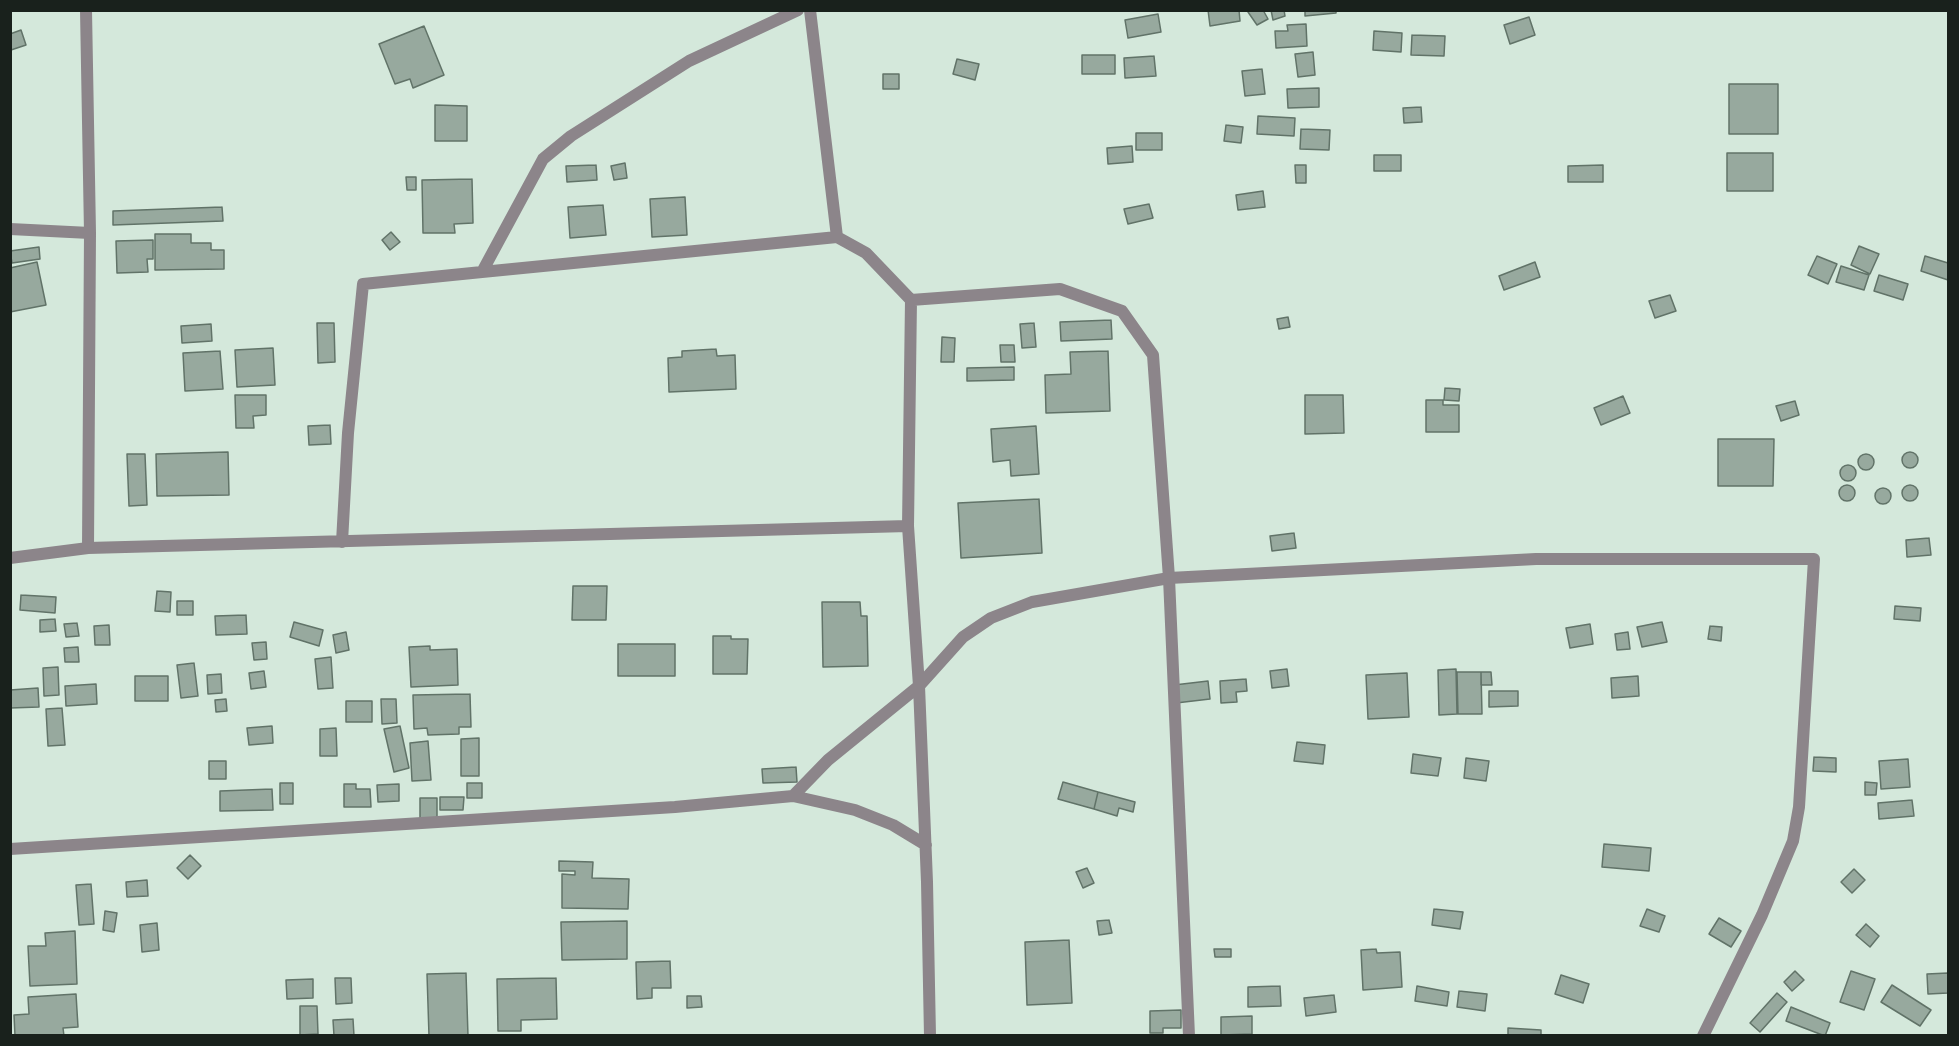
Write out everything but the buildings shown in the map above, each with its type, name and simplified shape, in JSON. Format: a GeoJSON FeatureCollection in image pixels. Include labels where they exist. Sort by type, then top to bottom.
{"type":"FeatureCollection","features":[{"type":"Feature","properties":{"kind":"street"},"geometry":{"type":"LineString","coordinates":[[86,10],[90,233],[88,548]]}},
{"type":"Feature","properties":{"kind":"street"},"geometry":{"type":"LineString","coordinates":[[482,272],[543,159],[571,136],[689,61],[798,10]]}},
{"type":"Feature","properties":{"kind":"street"},"geometry":{"type":"LineString","coordinates":[[810,10],[837,237]]}},
{"type":"Feature","properties":{"kind":"street"},"geometry":{"type":"LineString","coordinates":[[10,228],[90,233]]}},
{"type":"Feature","properties":{"kind":"street"},"geometry":{"type":"LineString","coordinates":[[342,542],[348,433],[363,284],[837,237],[866,253],[911,300],[908,526],[919,686],[926,845],[930,1035]]}},
{"type":"Feature","properties":{"kind":"street"},"geometry":{"type":"LineString","coordinates":[[911,300],[1060,289],[1122,311],[1153,355],[1169,578],[1189,1035]]}},
{"type":"Feature","properties":{"kind":"street"},"geometry":{"type":"LineString","coordinates":[[10,558],[88,548],[908,526]]}},
{"type":"Feature","properties":{"kind":"street"},"geometry":{"type":"LineString","coordinates":[[793,796],[828,760],[919,686],[963,638],[991,618],[1032,602],[1169,578],[1536,559],[1814,559],[1799,807],[1793,840],[1762,915],[1702,1035]]}},
{"type":"Feature","properties":{"kind":"street"},"geometry":{"type":"LineString","coordinates":[[10,849],[675,807],[793,796],[855,810],[893,825],[926,845]]}}]}
